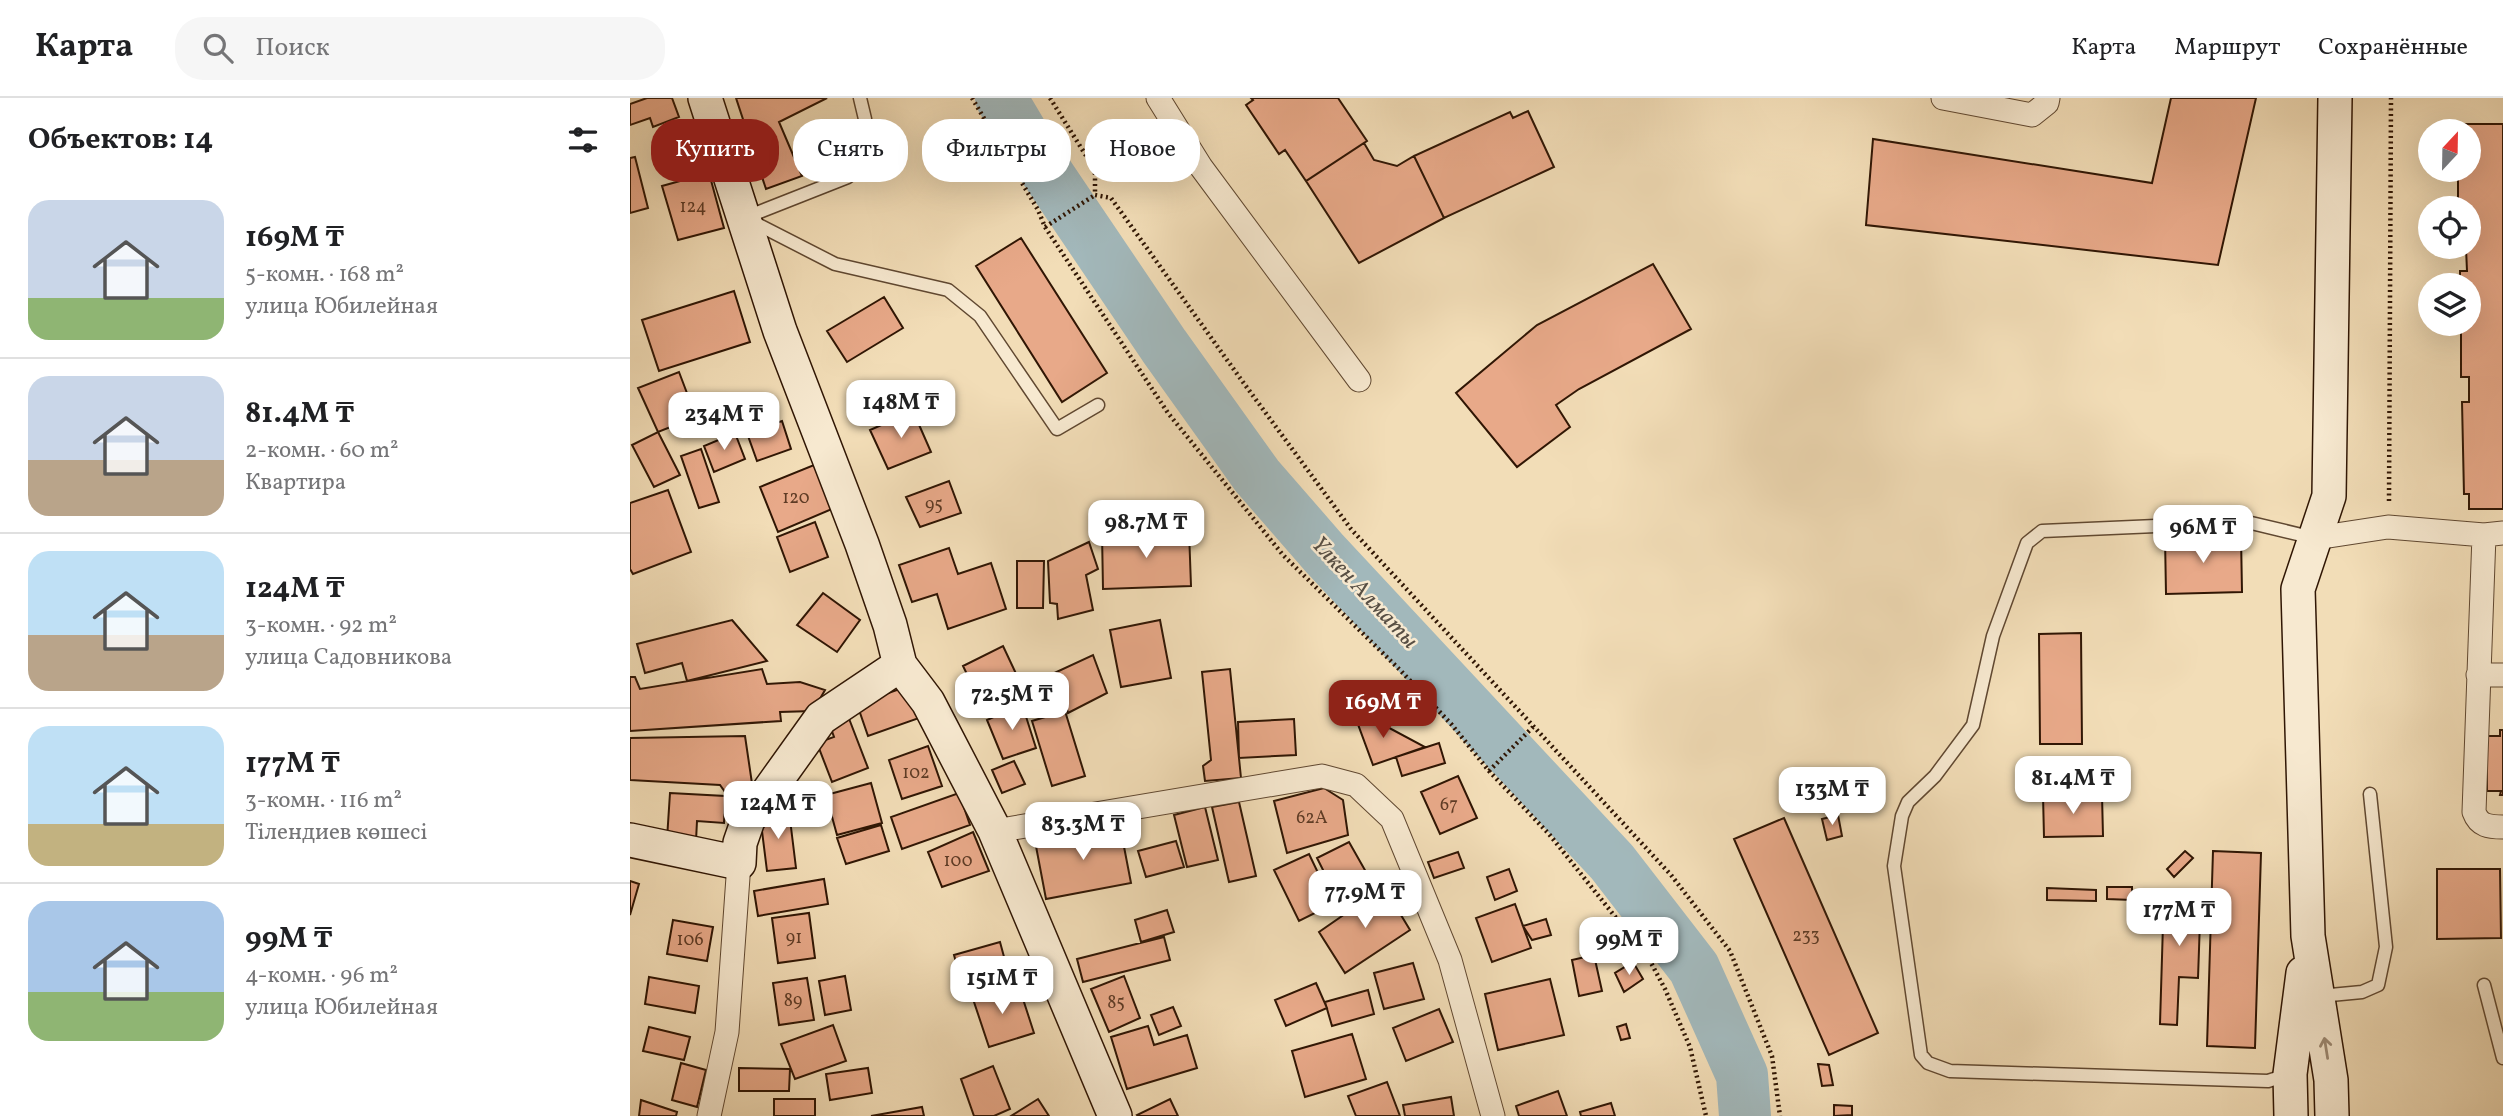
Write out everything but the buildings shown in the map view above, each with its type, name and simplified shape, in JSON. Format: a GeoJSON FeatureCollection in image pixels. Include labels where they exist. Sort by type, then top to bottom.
{"type":"FeatureCollection","features":[{"type":"Feature","properties":{"kind":"street"},"geometry":{"type":"LineString","coordinates":[[705,98],[780,331],[862,544],[890,625],[900,665],[928,702],[995,831],[1115,1116]]}},
{"type":"Feature","properties":{"kind":"street"},"geometry":{"type":"LineString","coordinates":[[1158,98],[1201,167],[1359,380]]}},
{"type":"Feature","properties":{"kind":"street"},"geometry":{"type":"LineString","coordinates":[[1943,98],[2032,115],[2047,103],[2048,98]]}},
{"type":"Feature","properties":{"kind":"street"},"geometry":{"type":"LineString","coordinates":[[2332,1116],[2331,1080],[2308,936],[2298,589],[2329,496],[2335,98]]}},
{"type":"Feature","properties":{"kind":"street"},"geometry":{"type":"LineString","coordinates":[[2316,538],[2388,527],[2494,534],[2478,675],[2474,812],[2483,824],[2503,827]]}},
{"type":"Feature","properties":{"kind":"street"},"geometry":{"type":"LineString","coordinates":[[709,1116],[727,1032],[740,843],[748,820],[821,718],[900,665]]}},
{"type":"Feature","properties":{"kind":"street"},"geometry":{"type":"LineString","coordinates":[[2478,675],[2503,675]]}},
{"type":"Feature","properties":{"kind":"street"},"geometry":{"type":"LineString","coordinates":[[995,831],[1322,776],[1356,785],[1392,819],[1450,960],[1493,1116]]}},
{"type":"Feature","properties":{"kind":"street"},"geometry":{"type":"LineString","coordinates":[[630,839],[739,863]]}},
{"type":"Feature","properties":{"kind":"street"},"geometry":{"type":"LineString","coordinates":[[2291,1116],[2290,1074],[2308,936]]}},
{"type":"Feature","properties":{"kind":"lane"},"geometry":{"type":"LineString","coordinates":[[744,218],[848,177],[865,119],[860,98]]}},
{"type":"Feature","properties":{"kind":"lane"},"geometry":{"type":"LineString","coordinates":[[744,218],[835,264],[948,290],[980,316],[1057,429],[1098,404]]}},
{"type":"Feature","properties":{"kind":"lane"},"geometry":{"type":"LineString","coordinates":[[2290,1074],[2268,1081],[1950,1071],[1928,1063],[1921,1055],[1894,866],[1902,816],[1908,802],[1935,776],[1973,725],[1993,636],[2032,537],[2042,531],[2246,522],[2316,538]]}},
{"type":"Feature","properties":{"kind":"lane"},"geometry":{"type":"LineString","coordinates":[[2318,996],[2362,992],[2378,985],[2382,973],[2386,947],[2370,794]]}},
{"type":"Feature","properties":{"kind":"lane"},"geometry":{"type":"LineString","coordinates":[[2484,985],[2503,1058]]}},
{"type":"Feature","properties":{"kind":"path"},"geometry":{"type":"LineString","coordinates":[[972,98],[1038,210],[1045,227],[1168,413],[1283,555],[1401,671],[1549,834],[1649,959],[1690,1047],[1706,1116]]}},
{"type":"Feature","properties":{"kind":"path"},"geometry":{"type":"LineString","coordinates":[[1050,98],[1095,170],[1095,195]]}},
{"type":"Feature","properties":{"kind":"path"},"geometry":{"type":"LineString","coordinates":[[2389,509],[2391,98]]}},
{"type":"Feature","properties":{"kind":"path"},"geometry":{"type":"LineString","coordinates":[[1045,227],[1095,195],[1111,198],[1351,529],[1671,875],[1730,951],[1772,1056],[1780,1116]]}},
{"type":"Feature","properties":{"kind":"path"},"geometry":{"type":"LineString","coordinates":[[1489,771],[1533,727]]}},
{"type":"Feature","properties":{"kind":"waterway","name":"Үлкен Алматы"},"geometry":{"type":"LineString","coordinates":[[1001,98],[1033,152],[1164,346],[1257,476],[1324,553],[1612,862],[1694,968],[1742,1075],[1745,1116]]}}]}
